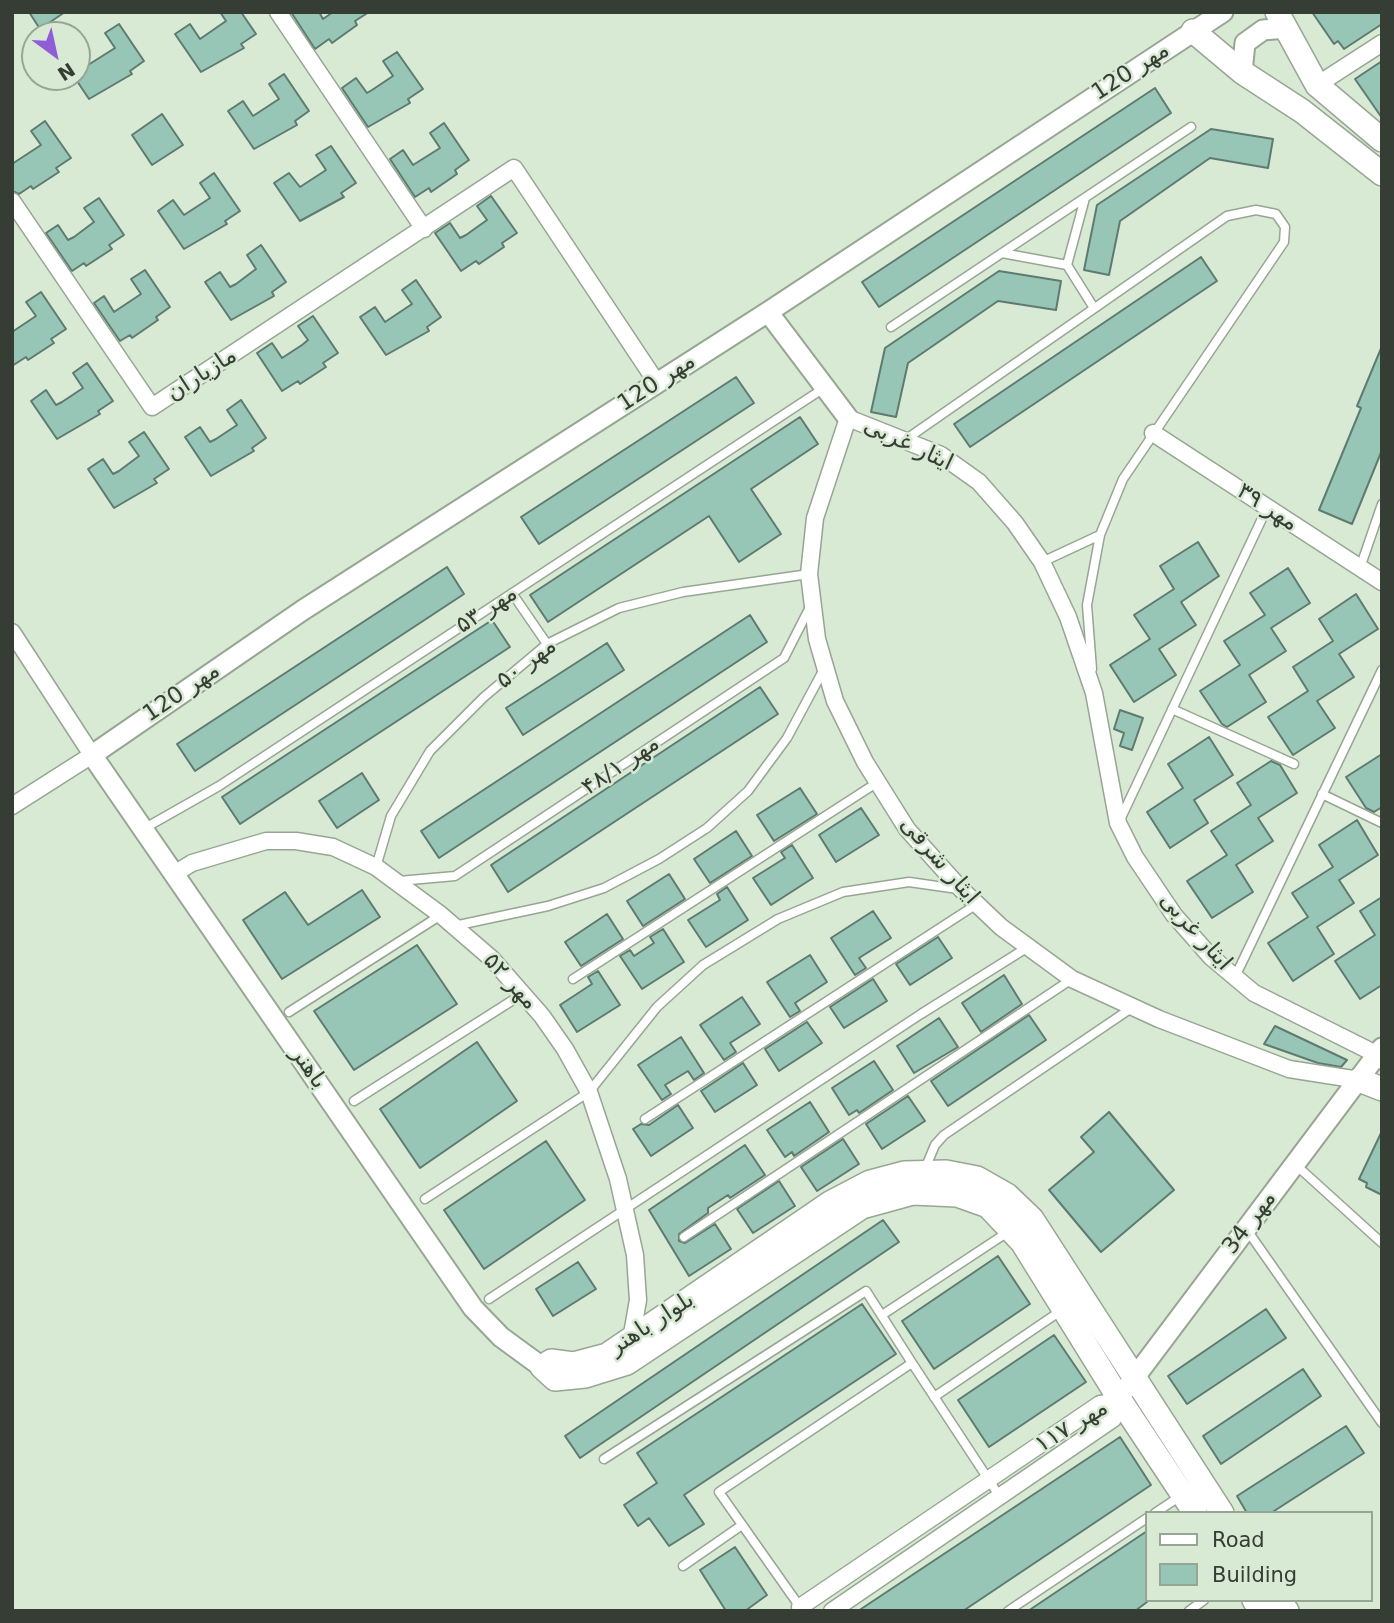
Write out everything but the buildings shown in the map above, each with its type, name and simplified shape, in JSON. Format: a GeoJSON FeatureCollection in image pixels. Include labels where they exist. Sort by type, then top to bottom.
{"type":"FeatureCollection","features":[{"type":"Feature","properties":{"kind":"main road"},"geometry":{"type":"LineString","coordinates":[[1282,20],[1317,85],[1382,141]]}},
{"type":"Feature","properties":{"kind":"main road"},"geometry":{"type":"LineString","coordinates":[[1193,31],[1242,72],[1302,111],[1382,174]]}},
{"type":"Feature","properties":{"kind":"main road"},"geometry":{"type":"LineString","coordinates":[[1359,1080],[1382,1089]]}},
{"type":"Feature","properties":{"kind":"main road","name":"بلوار باهنر"},"geometry":{"type":"LineString","coordinates":[[1189,1504],[1120,1400],[1065,1309],[1011,1230],[988,1206],[957,1195],[913,1193],[862,1207],[627,1363],[585,1376],[555,1379],[542,1367],[551,1361],[573,1364],[607,1355],[830,1203],[870,1182],[904,1173],[946,1172],[977,1178],[1007,1195],[1032,1219],[1221,1511]]}},
{"type":"Feature","properties":{"kind":"street"},"geometry":{"type":"LineString","coordinates":[[278,12],[424,229]]}},
{"type":"Feature","properties":{"kind":"street","name":"مهر 120"},"geometry":{"type":"LineString","coordinates":[[92,755],[303,610],[768,312],[1223,12]]}},
{"type":"Feature","properties":{"kind":"street"},"geometry":{"type":"LineString","coordinates":[[1242,72],[1245,43],[1282,20]]}},
{"type":"Feature","properties":{"kind":"street"},"geometry":{"type":"LineString","coordinates":[[1317,85],[1382,43]]}},
{"type":"Feature","properties":{"kind":"street","name":"مازیاران"},"geometry":{"type":"LineString","coordinates":[[12,201],[152,407],[514,168],[657,383]]}},
{"type":"Feature","properties":{"kind":"street","name":"ایثار غربی"},"geometry":{"type":"LineString","coordinates":[[768,312],[848,418],[941,455],[979,482],[1015,523],[1042,562],[1068,617],[1094,693],[1118,822],[1135,857],[1174,915],[1211,957],[1254,993],[1380,1053]]}},
{"type":"Feature","properties":{"kind":"street","name":"ایثار شرقی"},"geometry":{"type":"LineString","coordinates":[[848,418],[815,518],[809,574],[812,601],[825,667],[835,701],[878,782],[907,829],[977,904],[1028,947],[1072,979],[1133,1007],[1289,1069],[1359,1080]]}},
{"type":"Feature","properties":{"kind":"street","name":"مهر ۳۹"},"geometry":{"type":"LineString","coordinates":[[1153,433],[1382,582]]}},
{"type":"Feature","properties":{"kind":"street"},"geometry":{"type":"LineString","coordinates":[[12,632],[92,755],[12,806]]}},
{"type":"Feature","properties":{"kind":"street","name":"باهنر"},"geometry":{"type":"LineString","coordinates":[[92,755],[474,1307],[501,1337],[542,1367]]}},
{"type":"Feature","properties":{"kind":"street","name":"مهر ۵۲"},"geometry":{"type":"LineString","coordinates":[[174,874],[192,863],[266,841],[296,841],[333,847],[376,867],[448,920],[524,993],[565,1049],[589,1092],[625,1209],[635,1255],[638,1300],[631,1340]]}},
{"type":"Feature","properties":{"kind":"street","name":"مهر 34"},"geometry":{"type":"LineString","coordinates":[[1120,1400],[1134,1377],[1380,1053]]}},
{"type":"Feature","properties":{"kind":"street","name":"مهر ۱۱۷"},"geometry":{"type":"LineString","coordinates":[[800,1610],[1100,1404],[1120,1400]]}},
{"type":"Feature","properties":{"kind":"street","name":"مهر ۱۱۷"},"geometry":{"type":"LineString","coordinates":[[832,1611],[1113,1419],[1120,1400]]}},
{"type":"Feature","properties":{"kind":"lane"},"geometry":{"type":"LineString","coordinates":[[891,327],[1191,127]]}},
{"type":"Feature","properties":{"kind":"lane"},"geometry":{"type":"LineString","coordinates":[[905,439],[1094,308],[1067,265],[1085,198]]}},
{"type":"Feature","properties":{"kind":"lane","name":"ایثار غربی"},"geometry":{"type":"LineString","coordinates":[[1094,308],[1227,216],[1256,210],[1276,214],[1285,227],[1284,242],[1123,478],[1100,535],[1087,605],[1094,693]]}},
{"type":"Feature","properties":{"kind":"lane"},"geometry":{"type":"LineString","coordinates":[[1002,253],[1067,265]]}},
{"type":"Feature","properties":{"kind":"lane","name":"مهر ۵۳"},"geometry":{"type":"LineString","coordinates":[[145,828],[219,786],[825,387]]}},
{"type":"Feature","properties":{"kind":"lane"},"geometry":{"type":"LineString","coordinates":[[1360,568],[1382,504]]}},
{"type":"Feature","properties":{"kind":"lane"},"geometry":{"type":"LineString","coordinates":[[1118,822],[1267,508]]}},
{"type":"Feature","properties":{"kind":"lane"},"geometry":{"type":"LineString","coordinates":[[1042,562],[1100,535]]}},
{"type":"Feature","properties":{"kind":"lane","name":"مهر ۵۰"},"geometry":{"type":"LineString","coordinates":[[376,867],[391,816],[430,751],[484,697],[547,644],[619,608],[683,592],[809,574]]}},
{"type":"Feature","properties":{"kind":"lane"},"geometry":{"type":"LineString","coordinates":[[512,593],[547,644]]}},
{"type":"Feature","properties":{"kind":"lane","name":"مهر ۴۸/۱"},"geometry":{"type":"LineString","coordinates":[[396,881],[455,876],[784,658],[812,601]]}},
{"type":"Feature","properties":{"kind":"lane"},"geometry":{"type":"LineString","coordinates":[[289,1012],[448,920],[548,906],[604,888],[659,859],[707,828],[748,791],[788,738],[825,667]]}},
{"type":"Feature","properties":{"kind":"lane"},"geometry":{"type":"LineString","coordinates":[[1235,977],[1382,670]]}},
{"type":"Feature","properties":{"kind":"lane"},"geometry":{"type":"LineString","coordinates":[[1172,709],[1294,764]]}},
{"type":"Feature","properties":{"kind":"lane"},"geometry":{"type":"LineString","coordinates":[[573,979],[878,782]]}},
{"type":"Feature","properties":{"kind":"lane"},"geometry":{"type":"LineString","coordinates":[[1322,794],[1382,823]]}},
{"type":"Feature","properties":{"kind":"lane"},"geometry":{"type":"LineString","coordinates":[[425,1199],[589,1092],[657,1007],[703,965],[778,919],[843,892],[909,881],[961,889]]}},
{"type":"Feature","properties":{"kind":"lane"},"geometry":{"type":"LineString","coordinates":[[645,1119],[977,904]]}},
{"type":"Feature","properties":{"kind":"lane"},"geometry":{"type":"LineString","coordinates":[[489,1299],[921,1014],[1028,947]]}},
{"type":"Feature","properties":{"kind":"lane"},"geometry":{"type":"LineString","coordinates":[[684,1237],[1072,979]]}},
{"type":"Feature","properties":{"kind":"lane"},"geometry":{"type":"LineString","coordinates":[[354,1101],[524,993]]}},
{"type":"Feature","properties":{"kind":"lane"},"geometry":{"type":"LineString","coordinates":[[924,1173],[935,1145],[944,1135],[1133,1007]]}},
{"type":"Feature","properties":{"kind":"lane"},"geometry":{"type":"LineString","coordinates":[[1294,1164],[1382,1243]]}},
{"type":"Feature","properties":{"kind":"lane"},"geometry":{"type":"LineString","coordinates":[[1246,1228],[1382,1423]]}},
{"type":"Feature","properties":{"kind":"lane"},"geometry":{"type":"LineString","coordinates":[[882,1315],[1011,1230]]}},
{"type":"Feature","properties":{"kind":"lane"},"geometry":{"type":"LineString","coordinates":[[604,1459],[866,1291],[1000,1497]]}},
{"type":"Feature","properties":{"kind":"lane"},"geometry":{"type":"LineString","coordinates":[[934,1397],[1065,1309]]}},
{"type":"Feature","properties":{"kind":"lane"},"geometry":{"type":"LineString","coordinates":[[800,1610],[719,1492],[912,1363]]}},
{"type":"Feature","properties":{"kind":"lane"},"geometry":{"type":"LineString","coordinates":[[1163,1511],[1189,1504]]}},
{"type":"Feature","properties":{"kind":"lane"},"geometry":{"type":"LineString","coordinates":[[1008,1611],[1146,1519]]}},
{"type":"Feature","properties":{"kind":"lane"},"geometry":{"type":"LineString","coordinates":[[683,1566],[742,1525]]}}]}
